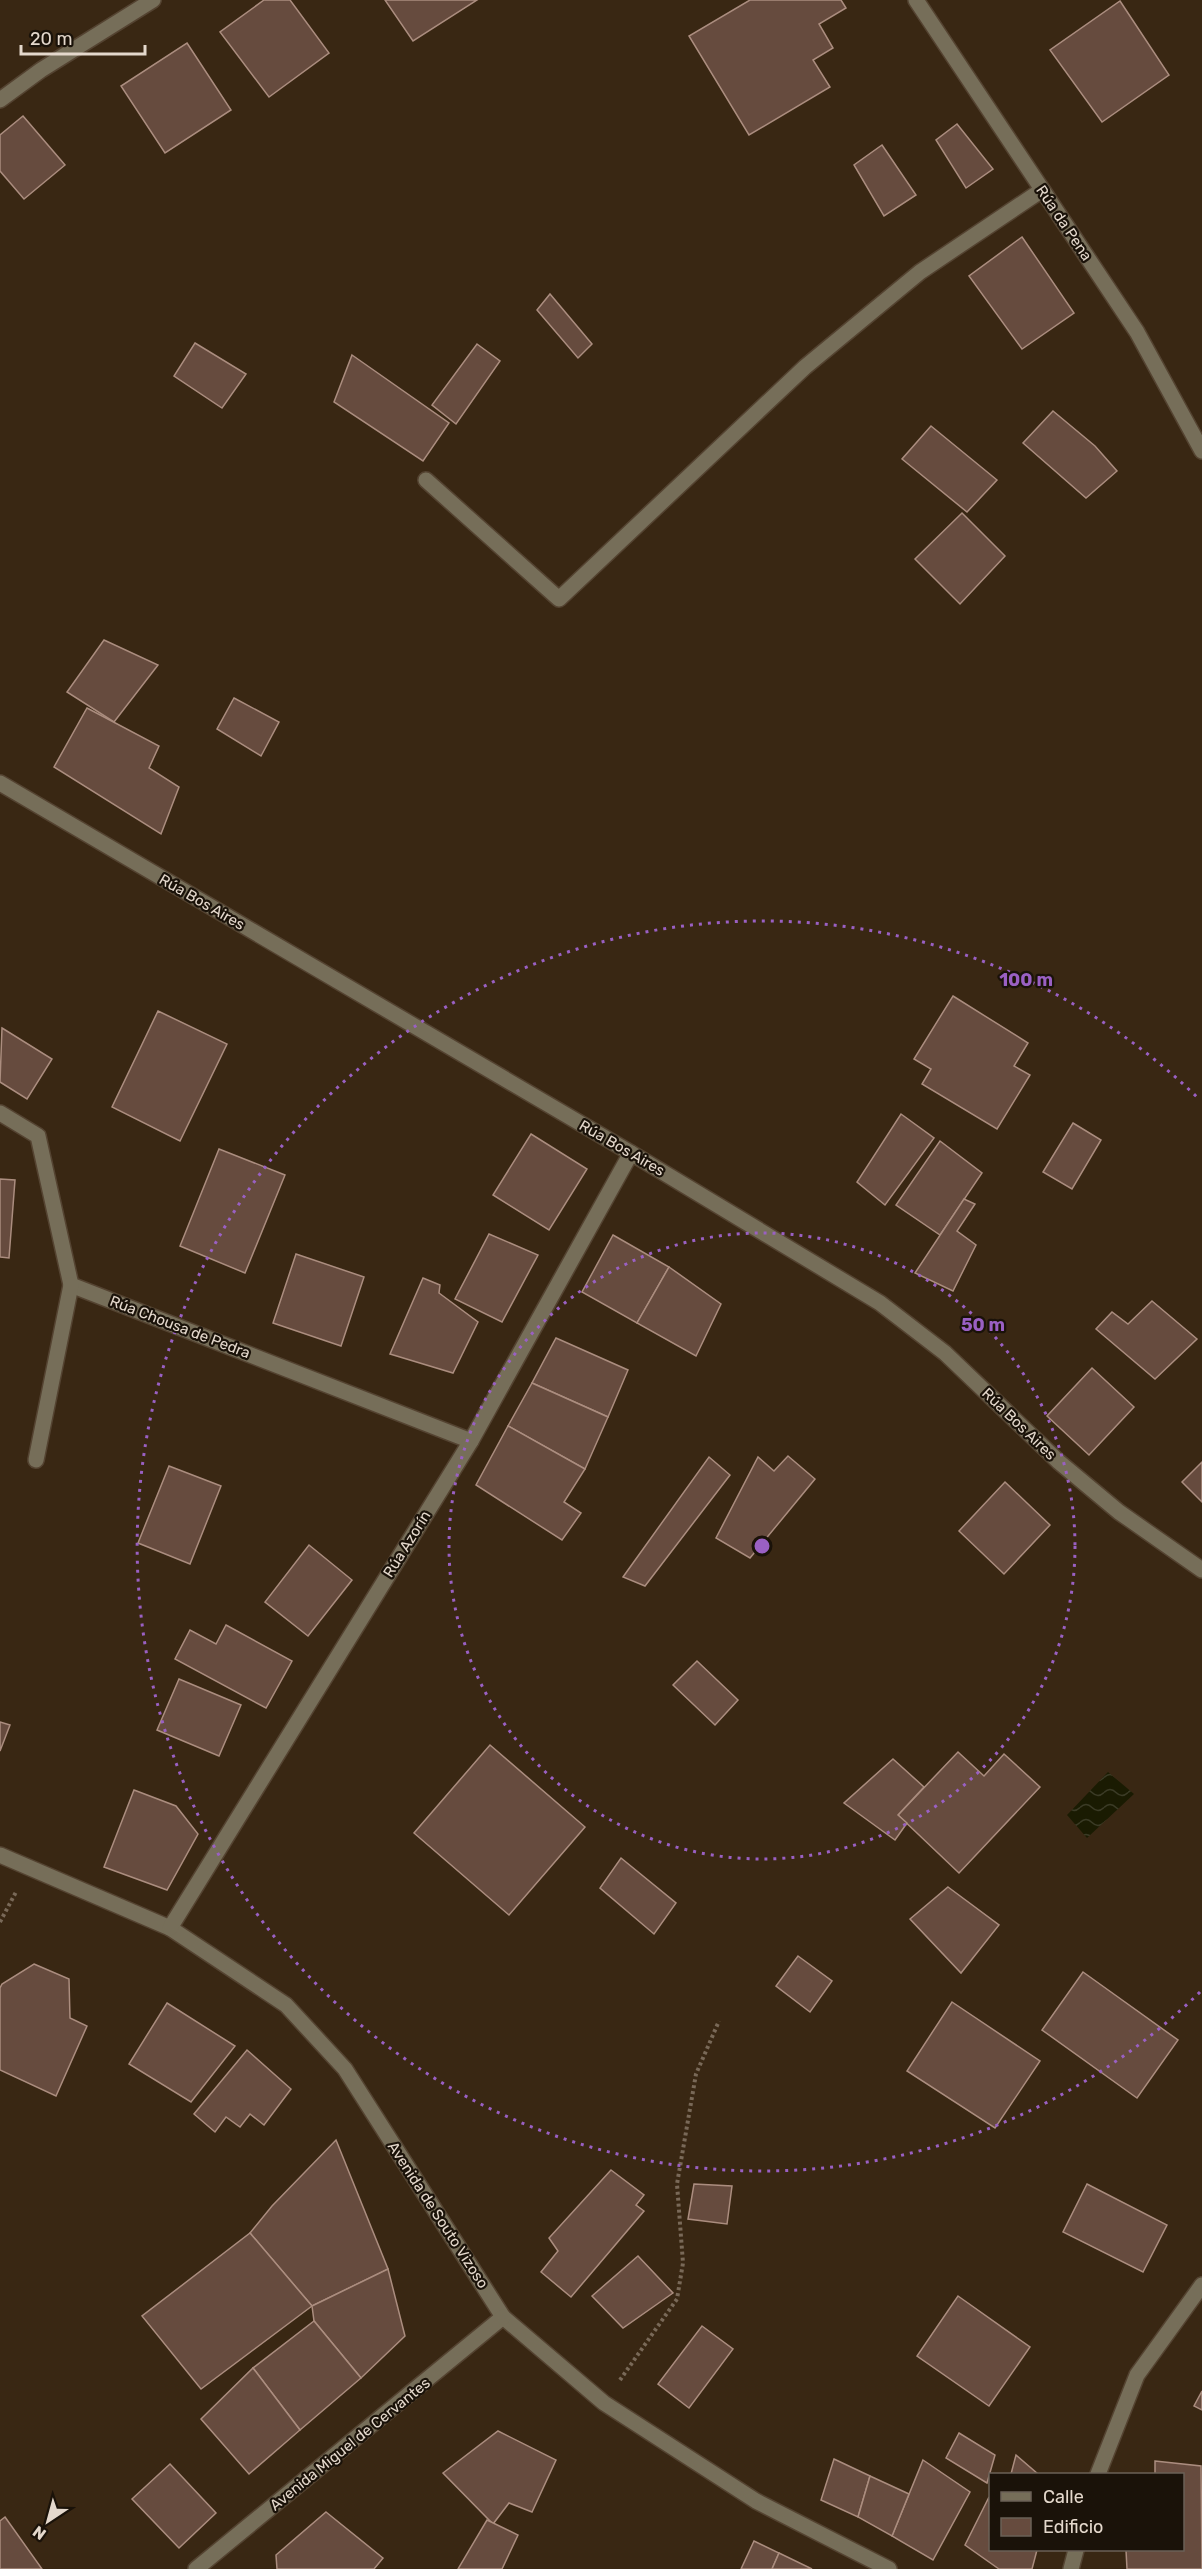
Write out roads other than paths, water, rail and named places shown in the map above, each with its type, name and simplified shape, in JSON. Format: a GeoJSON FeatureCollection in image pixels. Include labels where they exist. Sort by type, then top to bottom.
{"type":"FeatureCollection","features":[{"type":"Feature","properties":{"kind":"street"},"geometry":{"type":"LineString","coordinates":[[0,100],[40,70],[153,0]]}},
{"type":"Feature","properties":{"kind":"street","name":"Rúa da Pena"},"geometry":{"type":"LineString","coordinates":[[916,0],[1137,332],[1202,451]]}},
{"type":"Feature","properties":{"kind":"street"},"geometry":{"type":"LineString","coordinates":[[426,480],[559,600],[805,367],[920,272],[1042,190]]}},
{"type":"Feature","properties":{"kind":"street","name":"Rúa Bos Aires"},"geometry":{"type":"LineString","coordinates":[[0,783],[841,1277],[913,1326],[1087,1485],[1119,1512],[1202,1570]]}},
{"type":"Feature","properties":{"kind":"street"},"geometry":{"type":"LineString","coordinates":[[0,1113],[38,1136],[71,1285],[36,1460]]}},
{"type":"Feature","properties":{"kind":"street","name":"Rúa Azorín"},"geometry":{"type":"LineString","coordinates":[[170,1928],[471,1442],[631,1153]]}},
{"type":"Feature","properties":{"kind":"street","name":"Rúa Chousa de Pedra"},"geometry":{"type":"LineString","coordinates":[[71,1285],[471,1442]]}},
{"type":"Feature","properties":{"kind":"street","name":"Avenida de Souto Vizoso"},"geometry":{"type":"LineString","coordinates":[[0,1855],[170,1928],[286,2005],[345,2069],[503,2317],[604,2403],[756,2501],[889,2569]]}},
{"type":"Feature","properties":{"kind":"street"},"geometry":{"type":"LineString","coordinates":[[1099,2473],[1137,2375],[1202,2284]]}},
{"type":"Feature","properties":{"kind":"street","name":"Avenida Miguel de Cervantes"},"geometry":{"type":"LineString","coordinates":[[196,2569],[503,2317]]}},
{"type":"Feature","properties":{"kind":"street"},"geometry":{"type":"LineString","coordinates":[[1071,2569],[1076,2551]]}},
{"type":"Feature","properties":{"kind":"water"},"geometry":{"type":"Polygon","coordinates":[[[1108,1772],[1134,1794],[1087,1838],[1067,1815],[1108,1772]]]}}]}
